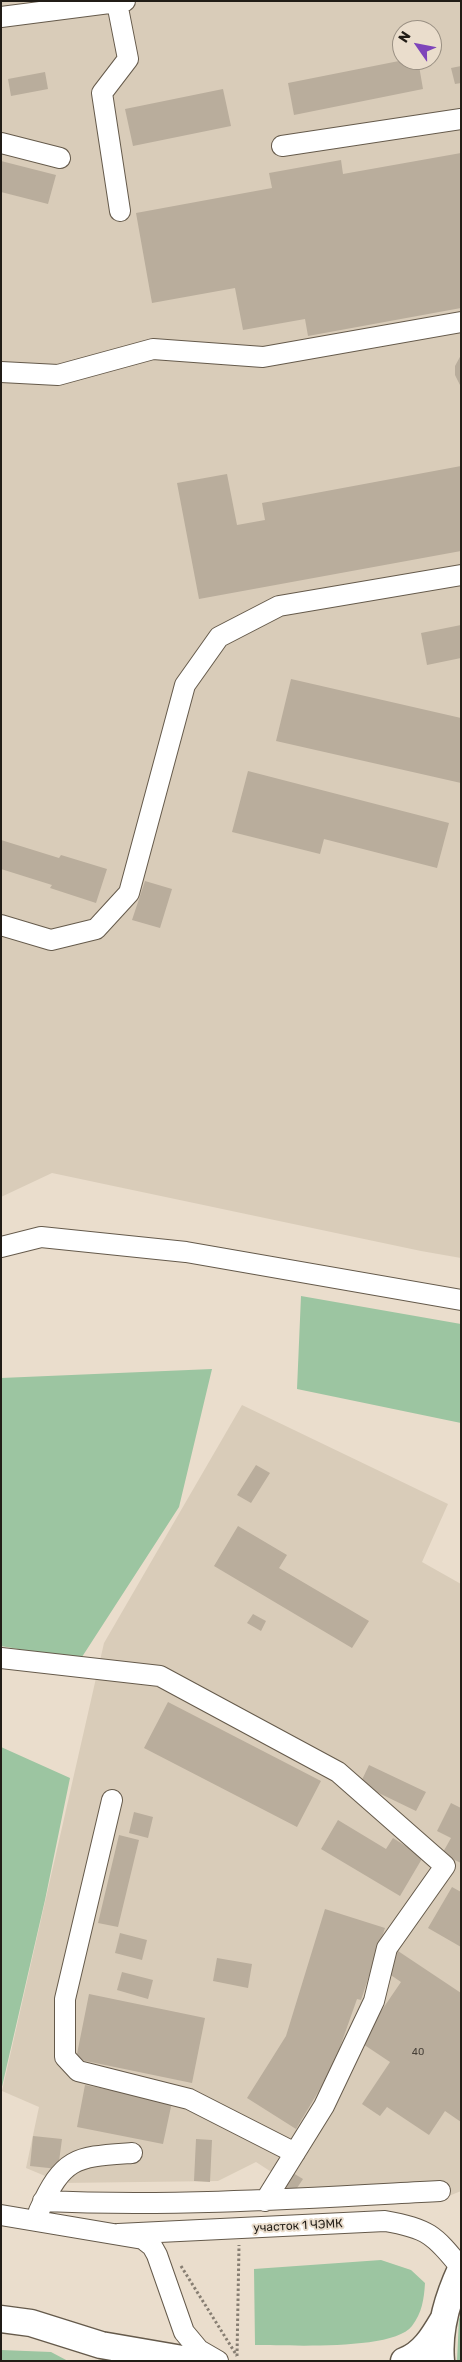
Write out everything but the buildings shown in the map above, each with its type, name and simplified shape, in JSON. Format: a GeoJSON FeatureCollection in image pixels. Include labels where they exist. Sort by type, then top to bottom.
{"type":"FeatureCollection","features":[{"type":"Feature","properties":{"kind":"main road"},"geometry":{"type":"LineString","coordinates":[[441,2361],[444,2319],[450,2293],[461,2269]]}},
{"type":"Feature","properties":{"kind":"main road"},"geometry":{"type":"LineString","coordinates":[[1,2319],[31,2324],[101,2345],[194,2361]]}},
{"type":"Feature","properties":{"kind":"main road"},"geometry":{"type":"LineString","coordinates":[[404,2361],[429,2344],[444,2319]]}},
{"type":"Feature","properties":{"kind":"main road"},"geometry":{"type":"LineString","coordinates":[[101,2345],[130,2361]]}},
{"type":"Feature","properties":{"kind":"street"},"geometry":{"type":"LineString","coordinates":[[1,18],[121,2],[128,58],[102,93],[120,211]]}},
{"type":"Feature","properties":{"kind":"street"},"geometry":{"type":"LineString","coordinates":[[282,146],[461,119]]}},
{"type":"Feature","properties":{"kind":"street"},"geometry":{"type":"LineString","coordinates":[[1,143],[60,158]]}},
{"type":"Feature","properties":{"kind":"street"},"geometry":{"type":"LineString","coordinates":[[1,372],[58,375],[154,349],[263,357],[461,322]]}},
{"type":"Feature","properties":{"kind":"street"},"geometry":{"type":"LineString","coordinates":[[1,925],[51,940],[96,929],[129,893],[186,685],[219,638],[279,606],[461,575]]}},
{"type":"Feature","properties":{"kind":"street"},"geometry":{"type":"LineString","coordinates":[[1,1247],[41,1237],[186,1252],[461,1300]]}},
{"type":"Feature","properties":{"kind":"street"},"geometry":{"type":"LineString","coordinates":[[1,1658],[160,1676],[338,1772],[445,1866],[387,1948],[374,2001],[324,2106],[265,2201]]}},
{"type":"Feature","properties":{"kind":"street"},"geometry":{"type":"LineString","coordinates":[[112,1800],[66,1999],[65,2056],[78,2071],[189,2098],[295,2153]]}},
{"type":"Feature","properties":{"kind":"street"},"geometry":{"type":"LineString","coordinates":[[34,2222],[43,2201],[56,2180],[70,2164],[88,2156],[132,2153]]}},
{"type":"Feature","properties":{"kind":"street"},"geometry":{"type":"LineString","coordinates":[[43,2201],[125,2205],[265,2201],[440,2191]]}},
{"type":"Feature","properties":{"kind":"street","name":"участок 1 ЧЭМК"},"geometry":{"type":"LineString","coordinates":[[1,2215],[34,2222],[118,2234],[143,2240],[152,2246],[158,2255],[184,2332],[199,2350],[231,2359]]}},
{"type":"Feature","properties":{"kind":"street","name":"участок 1 ЧЭМК"},"geometry":{"type":"LineString","coordinates":[[118,2234],[385,2222],[412,2225],[427,2232],[442,2244],[461,2269]]}},
{"type":"Feature","properties":{"kind":"path"},"geometry":{"type":"LineString","coordinates":[[231,2359],[240,2229]]}},
{"type":"Feature","properties":{"kind":"path"},"geometry":{"type":"LineString","coordinates":[[180,2265],[231,2359]]}},
{"type":"Feature","properties":{"kind":"shaded area"},"geometry":{"type":"Polygon","coordinates":[[[1,1],[461,1],[461,1258],[52,1173],[1,1197],[1,1]]]}},
{"type":"Feature","properties":{"kind":"shaded area"},"geometry":{"type":"Polygon","coordinates":[[[242,1405],[448,1504],[422,1562],[461,1584],[461,2191],[444,2198],[294,2203],[293,2186],[256,2162],[218,2181],[62,2183],[26,2168],[39,2107],[2,2091],[104,1643],[242,1405]]]}},
{"type":"Feature","properties":{"kind":"green space"},"geometry":{"type":"Polygon","coordinates":[[[301,1296],[461,1324],[461,1423],[297,1389],[301,1296]]]}},
{"type":"Feature","properties":{"kind":"green space"},"geometry":{"type":"Polygon","coordinates":[[[212,1369],[179,1507],[80,1660],[1,1646],[1,1378],[212,1369]]]}},
{"type":"Feature","properties":{"kind":"green space"},"geometry":{"type":"Polygon","coordinates":[[[1,1747],[70,1778],[45,1900],[1,2091],[1,1747]]]}},
{"type":"Feature","properties":{"kind":"green space"},"geometry":{"type":"Polygon","coordinates":[[[381,2260],[411,2270],[425,2283],[423,2300],[418,2316],[412,2326],[401,2334],[384,2340],[338,2345],[255,2345],[254,2269],[381,2260]]]}},
{"type":"Feature","properties":{"kind":"green space"},"geometry":{"type":"Polygon","coordinates":[[[461,2315],[461,2361],[457,2361],[459,2319],[461,2315]]]}},
{"type":"Feature","properties":{"kind":"green space"},"geometry":{"type":"Polygon","coordinates":[[[1,2350],[51,2352],[68,2361],[1,2361],[1,2350]]]}}]}
